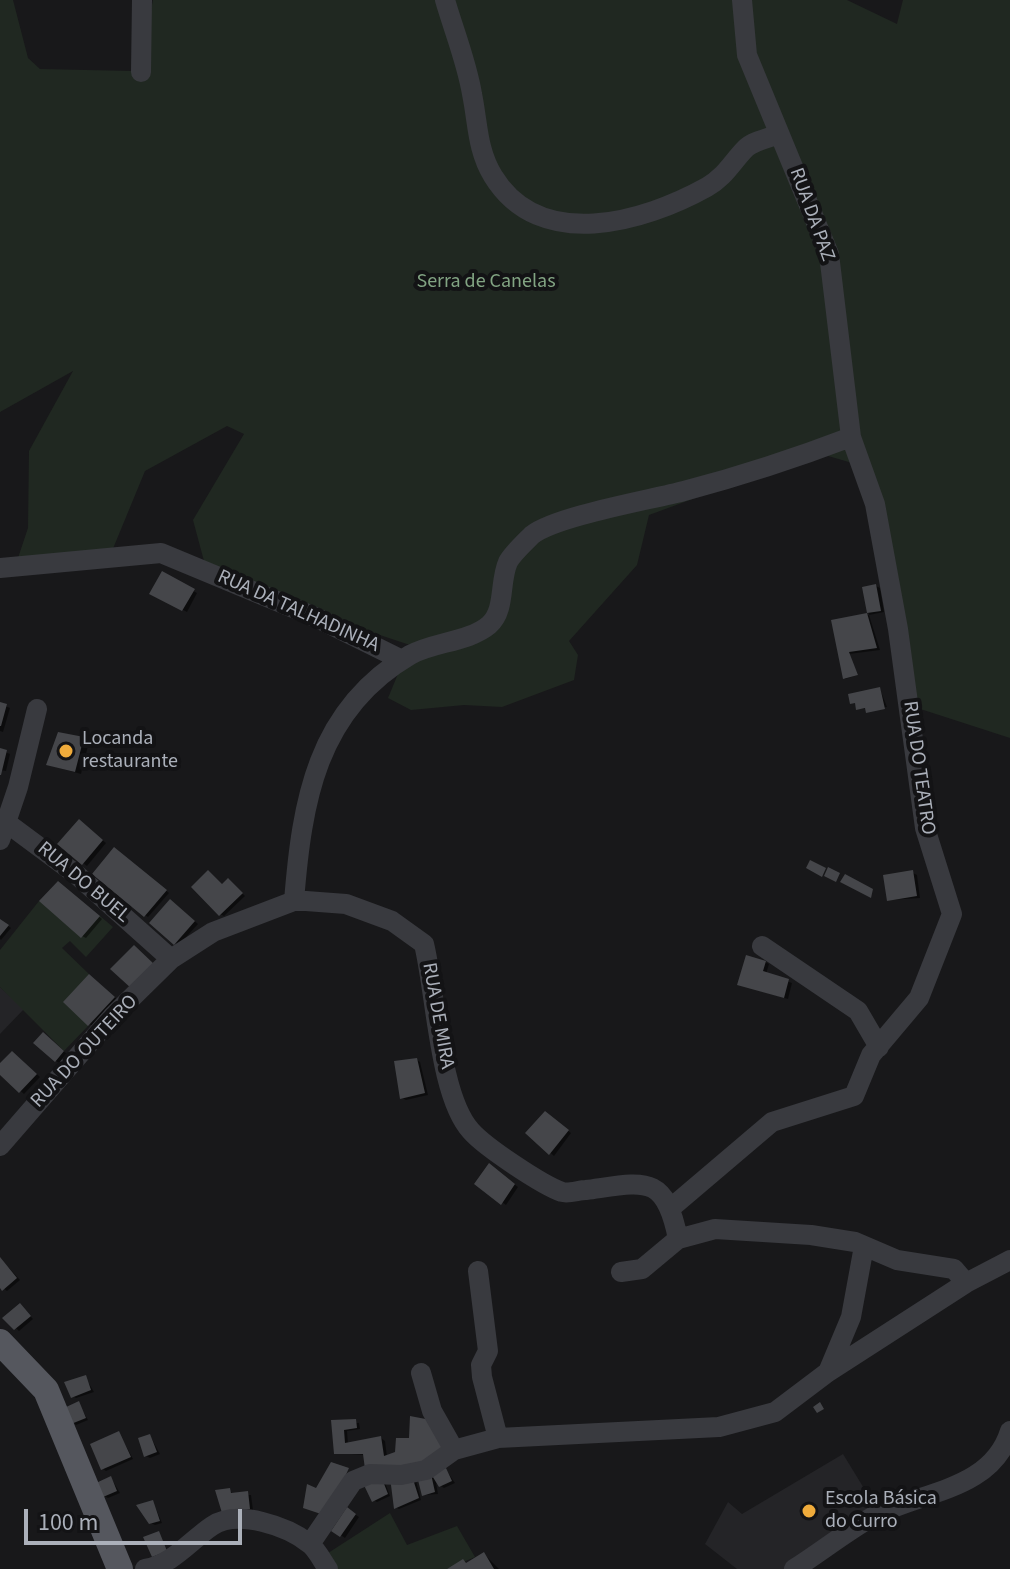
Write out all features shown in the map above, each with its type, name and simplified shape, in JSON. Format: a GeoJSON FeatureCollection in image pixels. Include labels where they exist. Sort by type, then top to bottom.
{"type":"FeatureCollection","features":[{"type":"Feature","properties":{"kind":"main road"},"geometry":{"type":"LineString","coordinates":[[0,1342],[46,1390],[120,1569]]}},
{"type":"Feature","properties":{"kind":"street"},"geometry":{"type":"LineString","coordinates":[[141,72],[142,0]]}},
{"type":"Feature","properties":{"kind":"street"},"geometry":{"type":"LineString","coordinates":[[445,0],[472,92],[478,142],[493,177],[520,205],[571,226],[627,220],[708,186],[733,168],[747,146],[779,134]]}},
{"type":"Feature","properties":{"kind":"street","name":"RUA DA PAZ"},"geometry":{"type":"LineString","coordinates":[[742,0],[747,55],[829,254],[851,437]]}},
{"type":"Feature","properties":{"kind":"street","name":"RUA DA TALHADINHA"},"geometry":{"type":"LineString","coordinates":[[0,568],[161,553],[324,621],[402,660],[427,646],[488,626],[498,614],[508,561],[534,533],[590,514],[782,464],[851,437]]}},
{"type":"Feature","properties":{"kind":"street","name":"RUA DO TEATRO"},"geometry":{"type":"LineString","coordinates":[[672,1207],[772,1122],[854,1096],[871,1055],[919,998],[952,914],[925,828],[896,614],[875,504],[851,437]]}},
{"type":"Feature","properties":{"kind":"street"},"geometry":{"type":"LineString","coordinates":[[294,901],[308,790],[331,734],[353,700],[402,660]]}},
{"type":"Feature","properties":{"kind":"street"},"geometry":{"type":"LineString","coordinates":[[3,831],[37,709]]}},
{"type":"Feature","properties":{"kind":"street","name":"RUA DO BUEL"},"geometry":{"type":"LineString","coordinates":[[3,831],[77,875],[171,959]]}},
{"type":"Feature","properties":{"kind":"street","name":"RUA DE MIRA"},"geometry":{"type":"LineString","coordinates":[[171,959],[213,932],[294,901],[346,904],[392,921],[424,944],[450,1095],[470,1131],[509,1161],[564,1193],[636,1183],[660,1190],[672,1207]]}},
{"type":"Feature","properties":{"kind":"street"},"geometry":{"type":"LineString","coordinates":[[762,946],[858,1011],[879,1047]]}},
{"type":"Feature","properties":{"kind":"street","name":"RUA DO OUTEIRO"},"geometry":{"type":"LineString","coordinates":[[0,1146],[68,1065],[171,959]]}},
{"type":"Feature","properties":{"kind":"street"},"geometry":{"type":"LineString","coordinates":[[672,1207],[678,1239]]}},
{"type":"Feature","properties":{"kind":"street"},"geometry":{"type":"LineString","coordinates":[[621,1272],[642,1269],[678,1239],[715,1229],[811,1235],[864,1246],[897,1260],[954,1269],[966,1283]]}},
{"type":"Feature","properties":{"kind":"street"},"geometry":{"type":"LineString","coordinates":[[828,1372],[851,1317],[864,1246]]}},
{"type":"Feature","properties":{"kind":"street"},"geometry":{"type":"LineString","coordinates":[[310,1544],[353,1481],[370,1474],[401,1475],[426,1470],[454,1450],[498,1438],[719,1427],[775,1412],[828,1372],[966,1283],[1010,1260]]}},
{"type":"Feature","properties":{"kind":"street"},"geometry":{"type":"LineString","coordinates":[[478,1271],[488,1351],[481,1365],[482,1377],[498,1438]]}},
{"type":"Feature","properties":{"kind":"street"},"geometry":{"type":"LineString","coordinates":[[421,1373],[432,1411],[454,1450]]}},
{"type":"Feature","properties":{"kind":"street"},"geometry":{"type":"LineString","coordinates":[[794,1569],[868,1520],[984,1471],[1004,1452],[1010,1431]]}},
{"type":"Feature","properties":{"kind":"street"},"geometry":{"type":"LineString","coordinates":[[145,1569],[183,1550],[214,1524],[239,1517],[264,1522],[310,1544],[328,1569]]}},
{"type":"Feature","properties":{"kind":"shaded area"},"geometry":{"type":"Polygon","coordinates":[[[0,987],[24,1009],[0,1034],[0,987]]]}},
{"type":"Feature","properties":{"kind":"shaded area","name":"Escola Básica do Curro"},"geometry":{"type":"Polygon","coordinates":[[[843,1454],[876,1508],[784,1569],[737,1569],[705,1544],[728,1502],[742,1514],[843,1454]]]}},
{"type":"Feature","properties":{"kind":"green space","name":"Serra de Canelas"},"geometry":{"type":"Polygon","coordinates":[[[0,0],[13,0],[28,58],[40,69],[132,71],[145,39],[153,0],[847,0],[897,24],[903,0],[1010,0],[1010,738],[905,704],[859,465],[818,453],[649,515],[637,565],[569,641],[578,655],[574,680],[502,707],[464,705],[411,710],[388,698],[410,645],[347,624],[204,561],[193,520],[244,434],[227,426],[145,471],[112,551],[17,561],[28,528],[29,451],[73,371],[0,412],[0,0]]]}},
{"type":"Feature","properties":{"kind":"green space"},"geometry":{"type":"Polygon","coordinates":[[[39,901],[100,916],[113,927],[86,957],[70,941],[62,948],[89,974],[88,1026],[64,1051],[0,987],[0,950],[39,901]]]}},
{"type":"Feature","properties":{"kind":"green space"},"geometry":{"type":"Polygon","coordinates":[[[390,1513],[407,1545],[457,1526],[475,1557],[447,1569],[337,1569],[325,1555],[390,1513]]]}},
{"type":"Feature","properties":{"kind":"building"},"geometry":{"type":"Polygon","coordinates":[[[162,571],[195,589],[182,611],[149,594],[162,571]]]}},
{"type":"Feature","properties":{"kind":"building"},"geometry":{"type":"Polygon","coordinates":[[[876,584],[881,611],[867,613],[862,587],[876,584]]]}},
{"type":"Feature","properties":{"kind":"building"},"geometry":{"type":"Polygon","coordinates":[[[867,613],[877,648],[849,652],[858,675],[843,679],[831,620],[867,613]]]}},
{"type":"Feature","properties":{"kind":"building"},"geometry":{"type":"Polygon","coordinates":[[[880,687],[885,709],[866,713],[865,708],[856,710],[855,703],[850,704],[848,694],[880,687]]]}},
{"type":"Feature","properties":{"kind":"building"},"geometry":{"type":"Polygon","coordinates":[[[0,702],[7,704],[1,726],[0,726],[0,702]]]}},
{"type":"Feature","properties":{"kind":"building","name":"Locanda restaurante"},"geometry":{"type":"Polygon","coordinates":[[[58,732],[84,737],[75,772],[46,765],[58,732]]]}},
{"type":"Feature","properties":{"kind":"building"},"geometry":{"type":"Polygon","coordinates":[[[0,748],[7,750],[1,775],[0,775],[0,748]]]}},
{"type":"Feature","properties":{"kind":"building"},"geometry":{"type":"Polygon","coordinates":[[[79,819],[103,840],[82,865],[57,844],[79,819]]]}},
{"type":"Feature","properties":{"kind":"building"},"geometry":{"type":"Polygon","coordinates":[[[114,847],[167,890],[144,917],[92,874],[114,847]]]}},
{"type":"Feature","properties":{"kind":"building"},"geometry":{"type":"Polygon","coordinates":[[[810,860],[826,868],[822,877],[806,868],[810,860]]]}},
{"type":"Feature","properties":{"kind":"building"},"geometry":{"type":"Polygon","coordinates":[[[828,867],[840,873],[836,882],[824,876],[828,867]]]}},
{"type":"Feature","properties":{"kind":"building"},"geometry":{"type":"Polygon","coordinates":[[[208,870],[222,884],[228,878],[243,893],[219,916],[191,887],[208,870]]]}},
{"type":"Feature","properties":{"kind":"building"},"geometry":{"type":"Polygon","coordinates":[[[913,870],[917,896],[887,901],[883,875],[913,870]]]}},
{"type":"Feature","properties":{"kind":"building"},"geometry":{"type":"Polygon","coordinates":[[[845,874],[873,889],[871,898],[840,882],[845,874]]]}},
{"type":"Feature","properties":{"kind":"building"},"geometry":{"type":"Polygon","coordinates":[[[58,881],[100,916],[81,938],[39,901],[58,881]]]}},
{"type":"Feature","properties":{"kind":"building"},"geometry":{"type":"Polygon","coordinates":[[[170,899],[195,921],[174,945],[149,923],[170,899]]]}},
{"type":"Feature","properties":{"kind":"building"},"geometry":{"type":"Polygon","coordinates":[[[0,919],[9,925],[0,936],[0,919]]]}},
{"type":"Feature","properties":{"kind":"building"},"geometry":{"type":"Polygon","coordinates":[[[134,945],[155,965],[132,989],[110,969],[134,945]]]}},
{"type":"Feature","properties":{"kind":"building"},"geometry":{"type":"Polygon","coordinates":[[[746,955],[766,961],[763,971],[789,979],[784,998],[737,985],[746,955]]]}},
{"type":"Feature","properties":{"kind":"building"},"geometry":{"type":"Polygon","coordinates":[[[89,974],[115,997],[88,1026],[63,1002],[89,974]]]}},
{"type":"Feature","properties":{"kind":"building"},"geometry":{"type":"Polygon","coordinates":[[[43,1032],[64,1051],[55,1062],[33,1043],[43,1032]]]}},
{"type":"Feature","properties":{"kind":"building"},"geometry":{"type":"Polygon","coordinates":[[[12,1051],[37,1074],[19,1093],[0,1075],[0,1063],[12,1051]]]}},
{"type":"Feature","properties":{"kind":"building"},"geometry":{"type":"Polygon","coordinates":[[[417,1058],[425,1093],[400,1099],[394,1061],[417,1058]]]}},
{"type":"Feature","properties":{"kind":"building"},"geometry":{"type":"Polygon","coordinates":[[[545,1111],[569,1130],[549,1155],[525,1133],[545,1111]]]}},
{"type":"Feature","properties":{"kind":"building"},"geometry":{"type":"Polygon","coordinates":[[[489,1163],[515,1184],[501,1205],[474,1184],[489,1163]]]}},
{"type":"Feature","properties":{"kind":"building"},"geometry":{"type":"Polygon","coordinates":[[[0,1257],[17,1278],[2,1291],[0,1288],[0,1257]]]}},
{"type":"Feature","properties":{"kind":"building"},"geometry":{"type":"Polygon","coordinates":[[[20,1303],[31,1316],[14,1330],[2,1318],[20,1303]]]}},
{"type":"Feature","properties":{"kind":"building"},"geometry":{"type":"Polygon","coordinates":[[[86,1375],[91,1390],[71,1398],[64,1382],[86,1375]]]}},
{"type":"Feature","properties":{"kind":"building"},"geometry":{"type":"Polygon","coordinates":[[[79,1401],[86,1418],[71,1424],[64,1408],[79,1401]]]}},
{"type":"Feature","properties":{"kind":"building"},"geometry":{"type":"Polygon","coordinates":[[[820,1402],[824,1409],[817,1413],[813,1407],[820,1402]]]}},
{"type":"Feature","properties":{"kind":"building"},"geometry":{"type":"Polygon","coordinates":[[[410,1416],[436,1421],[444,1455],[425,1467],[365,1469],[363,1454],[334,1454],[331,1420],[356,1419],[357,1428],[344,1430],[345,1443],[381,1436],[384,1456],[395,1452],[396,1438],[409,1438],[410,1416]]]}},
{"type":"Feature","properties":{"kind":"building"},"geometry":{"type":"Polygon","coordinates":[[[119,1431],[131,1457],[101,1470],[90,1444],[119,1431]]]}},
{"type":"Feature","properties":{"kind":"building"},"geometry":{"type":"Polygon","coordinates":[[[150,1434],[157,1452],[144,1457],[138,1438],[150,1434]]]}},
{"type":"Feature","properties":{"kind":"building"},"geometry":{"type":"Polygon","coordinates":[[[331,1462],[349,1468],[327,1516],[303,1508],[307,1484],[316,1488],[331,1462]]]}},
{"type":"Feature","properties":{"kind":"building"},"geometry":{"type":"Polygon","coordinates":[[[446,1468],[452,1481],[439,1487],[431,1474],[435,1492],[422,1496],[417,1476],[446,1468]]]}},
{"type":"Feature","properties":{"kind":"building"},"geometry":{"type":"Polygon","coordinates":[[[111,1476],[117,1491],[103,1497],[96,1483],[111,1476]]]}},
{"type":"Feature","properties":{"kind":"building"},"geometry":{"type":"Polygon","coordinates":[[[381,1476],[388,1494],[372,1502],[362,1481],[381,1476]]]}},
{"type":"Feature","properties":{"kind":"building"},"geometry":{"type":"Polygon","coordinates":[[[412,1476],[419,1498],[394,1509],[390,1477],[412,1476]]]}},
{"type":"Feature","properties":{"kind":"building"},"geometry":{"type":"Polygon","coordinates":[[[230,1488],[231,1493],[248,1491],[250,1509],[222,1513],[215,1490],[230,1488]]]}},
{"type":"Feature","properties":{"kind":"building"},"geometry":{"type":"Polygon","coordinates":[[[153,1500],[160,1521],[149,1524],[136,1505],[153,1500]]]}},
{"type":"Feature","properties":{"kind":"building"},"geometry":{"type":"Polygon","coordinates":[[[347,1507],[356,1514],[340,1537],[331,1531],[347,1507]]]}},
{"type":"Feature","properties":{"kind":"building"},"geometry":{"type":"Polygon","coordinates":[[[159,1531],[167,1551],[152,1557],[143,1537],[159,1531]]]}},
{"type":"Feature","properties":{"kind":"building"},"geometry":{"type":"Polygon","coordinates":[[[484,1552],[494,1569],[447,1569],[463,1559],[466,1563],[484,1552]]]}},
{"type":"Feature","properties":{"kind":"place","name":"Locanda restaurante"},"geometry":{"type":"Point","coordinates":[66,751]}},
{"type":"Feature","properties":{"kind":"place","name":"Escola Básica do Curro"},"geometry":{"type":"Point","coordinates":[809,1511]}}]}
